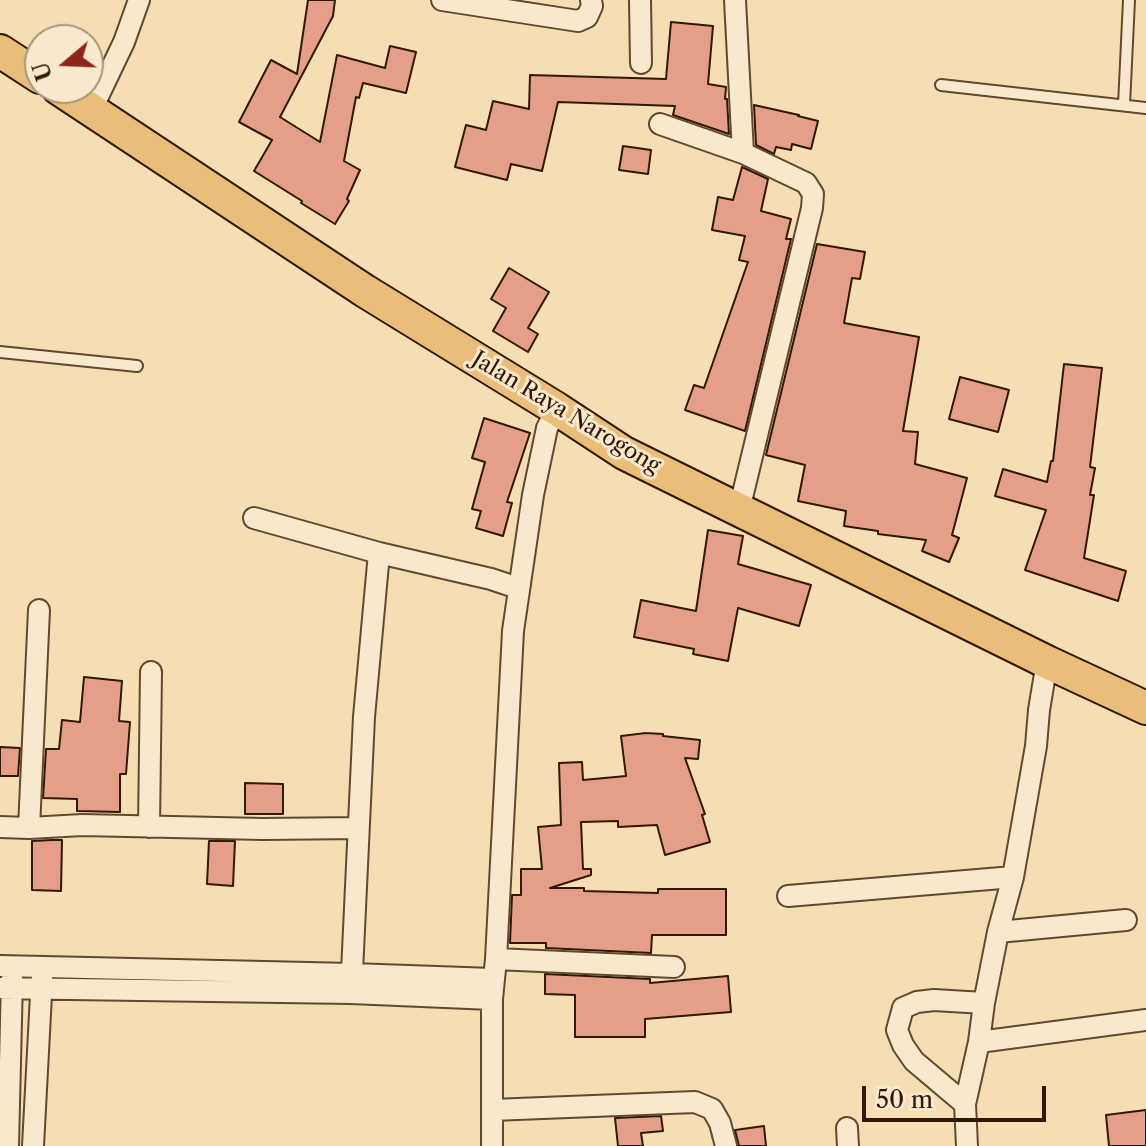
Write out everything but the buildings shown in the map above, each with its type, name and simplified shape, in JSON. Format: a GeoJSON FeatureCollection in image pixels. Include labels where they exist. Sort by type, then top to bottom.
{"type":"FeatureCollection","features":[{"type":"Feature","properties":{"kind":"main road"},"geometry":{"type":"LineString","coordinates":[[0,51],[24,67]]}},
{"type":"Feature","properties":{"kind":"main road","name":"Jalan Raya Narogong"},"geometry":{"type":"LineString","coordinates":[[84,104],[365,291],[624,453],[1146,708]]}},
{"type":"Feature","properties":{"kind":"street"},"geometry":{"type":"LineString","coordinates":[[92,109],[124,42],[139,0]]}},
{"type":"Feature","properties":{"kind":"street"},"geometry":{"type":"LineString","coordinates":[[442,0],[578,21],[587,17],[591,0]]}},
{"type":"Feature","properties":{"kind":"street"},"geometry":{"type":"LineString","coordinates":[[640,0],[641,63]]}},
{"type":"Feature","properties":{"kind":"street"},"geometry":{"type":"LineString","coordinates":[[735,0],[743,153]]}},
{"type":"Feature","properties":{"kind":"street"},"geometry":{"type":"LineString","coordinates":[[660,124],[743,153],[806,183],[813,194],[739,510]]}},
{"type":"Feature","properties":{"kind":"street"},"geometry":{"type":"LineString","coordinates":[[492,1146],[494,979],[512,647],[533,495],[547,428],[557,409]]}},
{"type":"Feature","properties":{"kind":"street"},"geometry":{"type":"LineString","coordinates":[[254,518],[518,588]]}},
{"type":"Feature","properties":{"kind":"street"},"geometry":{"type":"LineString","coordinates":[[351,983],[364,717],[379,553]]}},
{"type":"Feature","properties":{"kind":"street"},"geometry":{"type":"LineString","coordinates":[[29,828],[39,610]]}},
{"type":"Feature","properties":{"kind":"street"},"geometry":{"type":"LineString","coordinates":[[967,1146],[965,1104],[998,932],[1013,877],[1047,662]]}},
{"type":"Feature","properties":{"kind":"street"},"geometry":{"type":"LineString","coordinates":[[149,827],[151,672]]}},
{"type":"Feature","properties":{"kind":"street"},"geometry":{"type":"LineString","coordinates":[[0,827],[358,828]]}},
{"type":"Feature","properties":{"kind":"street"},"geometry":{"type":"LineString","coordinates":[[788,896],[1013,877]]}},
{"type":"Feature","properties":{"kind":"street"},"geometry":{"type":"LineString","coordinates":[[998,932],[1126,920]]}},
{"type":"Feature","properties":{"kind":"street"},"geometry":{"type":"LineString","coordinates":[[8,1146],[6,967],[351,983]]}},
{"type":"Feature","properties":{"kind":"street"},"geometry":{"type":"LineString","coordinates":[[6,988],[42,990],[494,979],[674,967]]}},
{"type":"Feature","properties":{"kind":"street"},"geometry":{"type":"LineString","coordinates":[[33,1146],[43,968]]}},
{"type":"Feature","properties":{"kind":"street"},"geometry":{"type":"LineString","coordinates":[[965,1104],[914,1061],[897,1030],[903,1008],[917,1002],[984,1003]]}},
{"type":"Feature","properties":{"kind":"street"},"geometry":{"type":"LineString","coordinates":[[979,1042],[1146,1020]]}},
{"type":"Feature","properties":{"kind":"street"},"geometry":{"type":"LineString","coordinates":[[492,1110],[695,1102],[712,1109],[720,1123],[726,1146]]}},
{"type":"Feature","properties":{"kind":"lane"},"geometry":{"type":"LineString","coordinates":[[1124,105],[1129,0]]}},
{"type":"Feature","properties":{"kind":"lane"},"geometry":{"type":"LineString","coordinates":[[941,85],[1146,108]]}},
{"type":"Feature","properties":{"kind":"lane"},"geometry":{"type":"LineString","coordinates":[[0,352],[137,366]]}}]}
